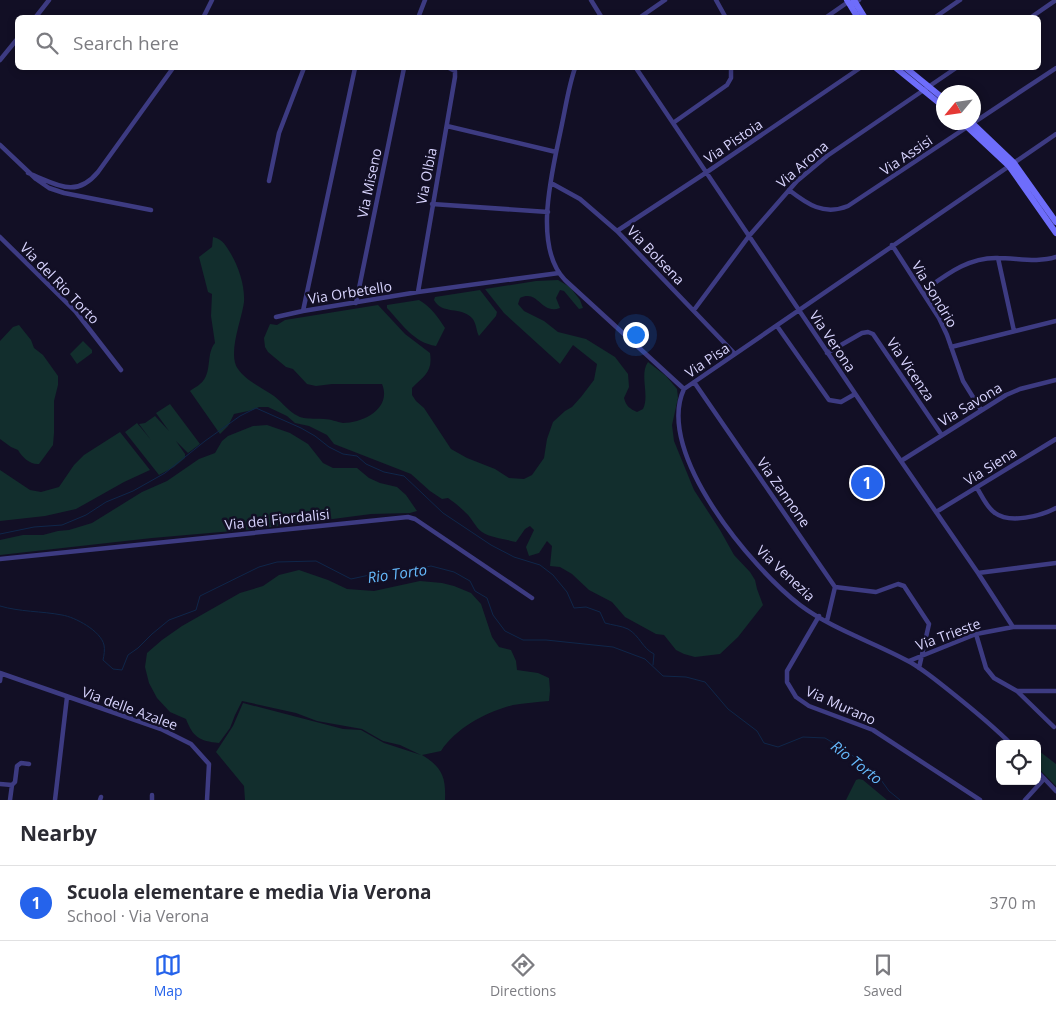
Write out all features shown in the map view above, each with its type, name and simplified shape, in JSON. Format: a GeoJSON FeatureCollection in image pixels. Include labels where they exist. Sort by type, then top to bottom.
{"type":"FeatureCollection","features":[{"type":"Feature","properties":{"kind":"street"},"geometry":{"type":"LineString","coordinates":[[37,15],[49,0]]}},
{"type":"Feature","properties":{"kind":"street"},"geometry":{"type":"LineString","coordinates":[[204,15],[212,0]]}},
{"type":"Feature","properties":{"kind":"street"},"geometry":{"type":"LineString","coordinates":[[419,15],[424,0]]}},
{"type":"Feature","properties":{"kind":"street"},"geometry":{"type":"LineString","coordinates":[[591,0],[600,15]]}},
{"type":"Feature","properties":{"kind":"street"},"geometry":{"type":"LineString","coordinates":[[643,15],[665,0]]}},
{"type":"Feature","properties":{"kind":"street"},"geometry":{"type":"LineString","coordinates":[[716,0],[724,15]]}},
{"type":"Feature","properties":{"kind":"street"},"geometry":{"type":"LineString","coordinates":[[938,15],[960,0]]}},
{"type":"Feature","properties":{"kind":"street"},"geometry":{"type":"LineString","coordinates":[[1034,15],[1056,0]]}},
{"type":"Feature","properties":{"kind":"street"},"geometry":{"type":"LineString","coordinates":[[830,15],[853,1]]}},
{"type":"Feature","properties":{"kind":"street"},"geometry":{"type":"LineString","coordinates":[[853,1],[857,15]]}},
{"type":"Feature","properties":{"kind":"street"},"geometry":{"type":"LineString","coordinates":[[853,1],[863,15]]}},
{"type":"Feature","properties":{"kind":"street"},"geometry":{"type":"LineString","coordinates":[[0,60],[15,42]]}},
{"type":"Feature","properties":{"kind":"street","name":"Via Assisi"},"geometry":{"type":"LineString","coordinates":[[981,116],[1056,68]]}},
{"type":"Feature","properties":{"kind":"street"},"geometry":{"type":"LineString","coordinates":[[28,173],[71,188],[78,188],[89,182],[173,70]]}},
{"type":"Feature","properties":{"kind":"street"},"geometry":{"type":"LineString","coordinates":[[269,181],[279,133],[303,70]]}},
{"type":"Feature","properties":{"kind":"street","name":"Via Orbetello"},"geometry":{"type":"LineString","coordinates":[[355,70],[303,311],[418,292],[559,273]]}},
{"type":"Feature","properties":{"kind":"street","name":"Via Miseno"},"geometry":{"type":"LineString","coordinates":[[356,303],[404,70]]}},
{"type":"Feature","properties":{"kind":"street","name":"Via Olbia"},"geometry":{"type":"LineString","coordinates":[[418,292],[447,126],[455,76],[454,70]]}},
{"type":"Feature","properties":{"kind":"street","name":"Via Pisa"},"geometry":{"type":"LineString","coordinates":[[576,70],[556,152],[551,183],[548,212],[550,251],[559,273],[684,389],[1056,134]]}},
{"type":"Feature","properties":{"kind":"street","name":"Via Verona"},"geometry":{"type":"LineString","coordinates":[[637,70],[1013,627]]}},
{"type":"Feature","properties":{"kind":"street"},"geometry":{"type":"LineString","coordinates":[[673,122],[726,85],[731,78],[731,70]]}},
{"type":"Feature","properties":{"kind":"street","name":"Via Pistoia"},"geometry":{"type":"LineString","coordinates":[[617,231],[857,70]]}},
{"type":"Feature","properties":{"kind":"street"},"geometry":{"type":"LineString","coordinates":[[899,70],[936,94]]}},
{"type":"Feature","properties":{"kind":"street"},"geometry":{"type":"LineString","coordinates":[[908,70],[936,99]]}},
{"type":"Feature","properties":{"kind":"street","name":"Via Arona"},"geometry":{"type":"LineString","coordinates":[[694,310],[749,236],[789,190],[823,159],[953,70]]}},
{"type":"Feature","properties":{"kind":"street"},"geometry":{"type":"LineString","coordinates":[[447,126],[556,152]]}},
{"type":"Feature","properties":{"kind":"street","name":"Via Assisi"},"geometry":{"type":"LineString","coordinates":[[789,190],[805,203],[818,209],[834,210],[845,208],[959,130]]}},
{"type":"Feature","properties":{"kind":"street"},"geometry":{"type":"LineString","coordinates":[[974,130],[1011,164],[1055,227]]}},
{"type":"Feature","properties":{"kind":"street"},"geometry":{"type":"LineString","coordinates":[[0,145],[28,173],[44,185],[60,192],[151,210]]}},
{"type":"Feature","properties":{"kind":"street","name":"Via Bolsena"},"geometry":{"type":"LineString","coordinates":[[551,183],[580,198],[617,231],[735,354]]}},
{"type":"Feature","properties":{"kind":"street"},"geometry":{"type":"LineString","coordinates":[[432,204],[548,212]]}},
{"type":"Feature","properties":{"kind":"street","name":"Via del Rio Torto"},"geometry":{"type":"LineString","coordinates":[[0,236],[73,308],[121,370]]}},
{"type":"Feature","properties":{"kind":"street","name":"Via Sondrio"},"geometry":{"type":"LineString","coordinates":[[892,246],[942,323],[965,384],[981,410]]}},
{"type":"Feature","properties":{"kind":"street"},"geometry":{"type":"LineString","coordinates":[[922,292],[962,265],[977,260],[998,258],[1042,260],[1056,257]]}},
{"type":"Feature","properties":{"kind":"street"},"geometry":{"type":"LineString","coordinates":[[998,258],[1014,331]]}},
{"type":"Feature","properties":{"kind":"street"},"geometry":{"type":"LineString","coordinates":[[276,317],[303,311]]}},
{"type":"Feature","properties":{"kind":"street"},"geometry":{"type":"LineString","coordinates":[[951,347],[1056,321]]}},
{"type":"Feature","properties":{"kind":"street"},"geometry":{"type":"LineString","coordinates":[[777,326],[828,398],[833,402],[840,402],[855,394]]}},
{"type":"Feature","properties":{"kind":"street","name":"Via Vicenza"},"geometry":{"type":"LineString","coordinates":[[828,353],[864,332],[873,334],[941,434]]}},
{"type":"Feature","properties":{"kind":"street","name":"Via Savona"},"geometry":{"type":"LineString","coordinates":[[900,460],[1013,391],[1056,380]]}},
{"type":"Feature","properties":{"kind":"street","name":"Via Zannone"},"geometry":{"type":"LineString","coordinates":[[694,382],[835,587]]}},
{"type":"Feature","properties":{"kind":"street","name":"Via Venezia"},"geometry":{"type":"LineString","coordinates":[[684,389],[679,408],[680,430],[689,460],[704,493],[737,539],[761,567],[795,600],[819,616],[909,661],[919,668],[979,714],[1007,740]]}},
{"type":"Feature","properties":{"kind":"street","name":"Via Siena"},"geometry":{"type":"LineString","coordinates":[[936,512],[1056,439]]}},
{"type":"Feature","properties":{"kind":"street"},"geometry":{"type":"LineString","coordinates":[[977,488],[992,510],[1002,516],[1011,518],[1030,517],[1056,508]]}},
{"type":"Feature","properties":{"kind":"street","name":"Via dei Fiordalisi"},"geometry":{"type":"LineString","coordinates":[[0,559],[408,517],[415,519],[532,598]]}},
{"type":"Feature","properties":{"kind":"street"},"geometry":{"type":"LineString","coordinates":[[978,573],[1056,563]]}},
{"type":"Feature","properties":{"kind":"street"},"geometry":{"type":"LineString","coordinates":[[827,621],[835,587],[873,592],[898,584],[903,585],[929,622],[919,668]]}},
{"type":"Feature","properties":{"kind":"street","name":"Via Murano"},"geometry":{"type":"LineString","coordinates":[[819,616],[787,671],[787,682],[796,697],[809,706],[873,730],[980,800]]}},
{"type":"Feature","properties":{"kind":"street","name":"Via Trieste"},"geometry":{"type":"LineString","coordinates":[[909,661],[976,634],[1013,627],[1056,627]]}},
{"type":"Feature","properties":{"kind":"street"},"geometry":{"type":"LineString","coordinates":[[976,634],[987,671],[994,678],[1017,691],[1054,727]]}},
{"type":"Feature","properties":{"kind":"street"},"geometry":{"type":"LineString","coordinates":[[0,674],[0,682]]}},
{"type":"Feature","properties":{"kind":"street","name":"Via delle Azalee"},"geometry":{"type":"LineString","coordinates":[[0,674],[161,729],[191,744],[209,764],[207,800]]}},
{"type":"Feature","properties":{"kind":"street"},"geometry":{"type":"LineString","coordinates":[[1017,691],[1056,692]]}},
{"type":"Feature","properties":{"kind":"street"},"geometry":{"type":"LineString","coordinates":[[55,800],[67,697]]}},
{"type":"Feature","properties":{"kind":"street"},"geometry":{"type":"LineString","coordinates":[[10,800],[18,764],[29,764]]}},
{"type":"Feature","properties":{"kind":"street"},"geometry":{"type":"LineString","coordinates":[[1041,776],[1056,791]]}},
{"type":"Feature","properties":{"kind":"street"},"geometry":{"type":"LineString","coordinates":[[1025,800],[1044,779]]}},
{"type":"Feature","properties":{"kind":"street"},"geometry":{"type":"LineString","coordinates":[[0,784],[12,785]]}},
{"type":"Feature","properties":{"kind":"green space"},"geometry":{"type":"Polygon","coordinates":[[[213,237],[222,241],[227,248],[237,265],[241,277],[244,302],[236,336],[234,355],[238,369],[245,377],[301,417],[327,419],[343,423],[367,417],[380,407],[384,393],[382,384],[332,384],[316,386],[307,384],[293,369],[286,367],[268,352],[265,347],[264,338],[270,324],[277,325],[285,320],[378,305],[405,334],[430,353],[429,369],[424,377],[412,388],[412,395],[424,408],[451,449],[467,458],[495,469],[509,478],[524,479],[532,475],[544,458],[547,439],[553,422],[572,407],[594,380],[597,364],[573,345],[560,364],[504,313],[485,289],[536,281],[558,280],[570,287],[580,300],[583,308],[579,309],[564,291],[560,290],[556,298],[560,308],[548,308],[536,299],[526,296],[520,298],[518,304],[524,311],[544,321],[558,332],[586,339],[615,357],[628,374],[629,387],[624,398],[627,405],[635,411],[643,409],[645,403],[644,373],[648,362],[666,376],[677,389],[678,398],[672,425],[674,441],[694,490],[734,555],[755,580],[763,605],[738,637],[720,654],[695,657],[684,654],[676,650],[664,635],[656,634],[625,617],[612,602],[589,590],[572,574],[560,567],[550,566],[552,546],[547,541],[539,553],[529,556],[526,547],[534,530],[530,526],[525,529],[516,542],[486,534],[455,503],[448,498],[442,499],[411,474],[334,444],[327,435],[309,426],[295,423],[287,416],[268,407],[259,407],[234,414],[228,426],[220,434],[190,391],[206,377],[212,347],[215,343],[211,316],[212,294],[208,292],[199,257],[212,247],[213,237]]]}},
{"type":"Feature","properties":{"kind":"green space"},"geometry":{"type":"Polygon","coordinates":[[[480,290],[497,312],[496,316],[479,336],[474,320],[468,314],[437,305],[434,300],[435,297],[480,290]]]}},
{"type":"Feature","properties":{"kind":"green space"},"geometry":{"type":"Polygon","coordinates":[[[419,300],[434,312],[445,328],[436,346],[415,337],[387,308],[387,305],[419,300]]]}},
{"type":"Feature","properties":{"kind":"green space"},"geometry":{"type":"Polygon","coordinates":[[[19,325],[31,340],[34,348],[43,355],[58,376],[54,401],[53,445],[39,464],[29,462],[18,450],[0,439],[0,341],[13,327],[19,325]]]}},
{"type":"Feature","properties":{"kind":"green space"},"geometry":{"type":"Polygon","coordinates":[[[83,341],[92,350],[92,353],[77,364],[70,354],[83,341]]]}},
{"type":"Feature","properties":{"kind":"green space"},"geometry":{"type":"Polygon","coordinates":[[[170,404],[200,444],[188,453],[176,441],[185,454],[185,458],[174,467],[159,475],[125,432],[137,423],[151,440],[139,424],[145,423],[155,416],[169,431],[156,413],[170,404]]]}},
{"type":"Feature","properties":{"kind":"green space"},"geometry":{"type":"Polygon","coordinates":[[[267,425],[290,433],[308,444],[323,463],[333,468],[357,468],[369,478],[397,487],[406,495],[417,511],[410,513],[371,514],[256,529],[152,538],[0,555],[0,540],[23,535],[43,535],[92,523],[142,492],[167,481],[199,459],[215,453],[222,441],[228,436],[253,426],[267,425]]]}},
{"type":"Feature","properties":{"kind":"green space"},"geometry":{"type":"Polygon","coordinates":[[[120,432],[150,470],[124,482],[76,509],[45,516],[0,521],[0,470],[30,490],[41,492],[59,487],[74,465],[84,455],[120,432]]]}},
{"type":"Feature","properties":{"kind":"green space"},"geometry":{"type":"Polygon","coordinates":[[[299,570],[347,589],[374,591],[420,581],[442,583],[471,593],[481,604],[492,637],[499,647],[511,650],[516,661],[517,670],[538,673],[549,678],[549,701],[513,705],[492,712],[463,728],[441,751],[422,755],[429,759],[441,773],[445,785],[445,800],[245,800],[244,786],[216,752],[233,726],[243,703],[343,729],[361,730],[384,743],[421,755],[400,745],[383,741],[362,729],[317,721],[296,713],[242,701],[230,728],[219,743],[206,741],[194,734],[186,719],[170,712],[157,698],[149,683],[145,667],[147,653],[182,626],[240,593],[263,586],[279,575],[299,570]]]}},
{"type":"Feature","properties":{"kind":"green space"},"geometry":{"type":"Polygon","coordinates":[[[1041,753],[1056,764],[1056,786],[1041,771],[1041,753]]]}},
{"type":"Feature","properties":{"kind":"green space"},"geometry":{"type":"Polygon","coordinates":[[[856,780],[863,780],[887,800],[846,800],[856,780]]]}},
{"type":"Feature","properties":{"kind":"waterway"},"geometry":{"type":"LineString","coordinates":[[0,534],[34,527],[62,525],[86,515],[106,502],[133,491],[165,473],[205,441],[240,416],[256,408],[301,428],[343,454],[357,456],[366,464],[384,472],[404,476],[443,513],[491,545],[514,557],[540,565],[553,575],[567,592],[574,608],[586,607],[600,612],[605,623],[626,628],[632,632],[654,654],[653,665]]}},
{"type":"Feature","properties":{"kind":"waterway","name":"Rio Torto"},"geometry":{"type":"LineString","coordinates":[[0,606],[62,615],[80,622],[93,630],[102,640],[104,645],[103,660],[113,669],[122,670],[128,655],[169,620],[196,610],[200,596],[259,567],[277,562],[316,561],[351,579],[388,571],[411,570],[431,566],[454,572],[470,581],[475,591],[487,598],[493,615],[505,631],[523,640],[546,640],[613,647],[645,659],[663,676],[686,677],[705,682],[728,709],[757,731],[764,743],[778,747],[803,737],[825,738],[876,773],[889,791],[900,800]]}},
{"type":"Feature","properties":{"kind":"place","name":"Scuola elementare e media Via Verona"},"geometry":{"type":"Point","coordinates":[867,483]}}]}
